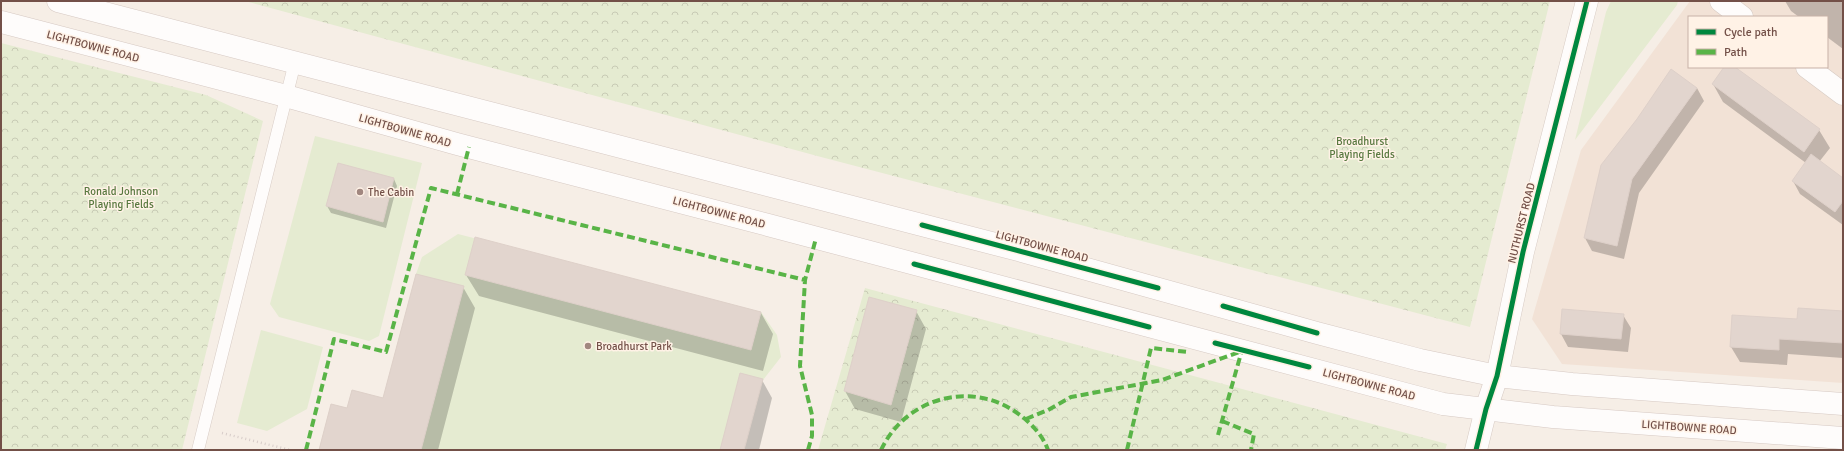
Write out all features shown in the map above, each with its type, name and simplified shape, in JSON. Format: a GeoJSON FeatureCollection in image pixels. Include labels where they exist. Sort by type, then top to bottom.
{"type":"FeatureCollection","features":[{"type":"Feature","properties":{"kind":"main road","name":"LIGHTBOWNE ROAD"},"geometry":{"type":"LineString","coordinates":[[58,1],[1030,253],[1396,354],[1497,376],[1572,384],[1843,404]]}},
{"type":"Feature","properties":{"kind":"main road","name":"NUTHURST ROAD"},"geometry":{"type":"LineString","coordinates":[[1476,450],[1486,409],[1497,376],[1523,252],[1587,1]]}},
{"type":"Feature","properties":{"kind":"main road"},"geometry":{"type":"LineString","coordinates":[[1721,1],[1741,16]]}},
{"type":"Feature","properties":{"kind":"main road","name":"LIGHTBOWNE ROAD"},"geometry":{"type":"LineString","coordinates":[[1,22],[286,96],[457,144],[1443,404],[1571,419],[1843,438]]}},
{"type":"Feature","properties":{"kind":"main road"},"geometry":{"type":"LineString","coordinates":[[1808,68],[1843,94]]}},
{"type":"Feature","properties":{"kind":"lane"},"geometry":{"type":"LineString","coordinates":[[198,450],[294,62]]}},
{"type":"Feature","properties":{"kind":"path"},"geometry":{"type":"LineString","coordinates":[[204,429],[290,450]]}},
{"type":"Feature","properties":{"kind":"shaded area"},"geometry":{"type":"Polygon","coordinates":[[[1690,1],[1843,1],[1843,383],[1562,364],[1532,319],[1581,150],[1690,1]]]}},
{"type":"Feature","properties":{"kind":"green space","name":"Broadhurst Playing Fields"},"geometry":{"type":"Polygon","coordinates":[[[245,1],[1550,1],[1470,327],[821,157],[245,1]]]}},
{"type":"Feature","properties":{"kind":"green space"},"geometry":{"type":"Polygon","coordinates":[[[1611,1],[1678,1],[1677,5],[1575,140],[1606,12],[1611,1]]]}},
{"type":"Feature","properties":{"kind":"green space","name":"Ronald Johnson Playing Fields"},"geometry":{"type":"Polygon","coordinates":[[[1,43],[206,95],[263,121],[182,450],[1,450],[1,43]]]}},
{"type":"Feature","properties":{"kind":"green space"},"geometry":{"type":"Polygon","coordinates":[[[315,136],[422,163],[379,336],[369,341],[279,317],[270,304],[315,136]]]}},
{"type":"Feature","properties":{"kind":"green space","name":"Broadhurst Park"},"geometry":{"type":"Polygon","coordinates":[[[458,234],[761,312],[777,335],[781,357],[763,380],[744,450],[319,450],[331,404],[347,408],[352,390],[383,398],[416,274],[422,257],[458,234]]]}},
{"type":"Feature","properties":{"kind":"green space"},"geometry":{"type":"Polygon","coordinates":[[[865,288],[1447,444],[1445,450],[818,450],[865,288]]]}},
{"type":"Feature","properties":{"kind":"green space"},"geometry":{"type":"Polygon","coordinates":[[[261,330],[323,347],[307,409],[267,431],[237,423],[261,330]]]}},
{"type":"Feature","properties":{"kind":"building"},"geometry":{"type":"Polygon","coordinates":[[[1723,68],[1736,68],[1820,129],[1804,152],[1712,84],[1723,68]]]}},
{"type":"Feature","properties":{"kind":"building"},"geometry":{"type":"Polygon","coordinates":[[[1671,69],[1697,88],[1632,179],[1617,246],[1584,238],[1601,165],[1637,119],[1671,69]]]}},
{"type":"Feature","properties":{"kind":"building"},"geometry":{"type":"Polygon","coordinates":[[[1811,154],[1843,178],[1843,201],[1835,212],[1792,181],[1811,154]]]}},
{"type":"Feature","properties":{"kind":"building","name":"The Cabin"},"geometry":{"type":"Polygon","coordinates":[[[338,163],[394,178],[383,222],[326,206],[338,163]]]}},
{"type":"Feature","properties":{"kind":"building"},"geometry":{"type":"Polygon","coordinates":[[[475,237],[761,312],[751,350],[465,275],[475,237]]]}},
{"type":"Feature","properties":{"kind":"building"},"geometry":{"type":"Polygon","coordinates":[[[416,274],[464,286],[421,450],[319,450],[331,404],[347,408],[352,390],[383,398],[416,274]]]}},
{"type":"Feature","properties":{"kind":"building"},"geometry":{"type":"Polygon","coordinates":[[[869,297],[917,310],[891,405],[844,391],[869,297]]]}},
{"type":"Feature","properties":{"kind":"building"},"geometry":{"type":"Polygon","coordinates":[[[1798,308],[1843,311],[1843,343],[1779,339],[1779,350],[1730,347],[1732,315],[1797,319],[1798,308]]]}},
{"type":"Feature","properties":{"kind":"building"},"geometry":{"type":"Polygon","coordinates":[[[1562,309],[1624,314],[1621,339],[1560,334],[1562,309]]]}},
{"type":"Feature","properties":{"kind":"building"},"geometry":{"type":"Polygon","coordinates":[[[740,373],[763,379],[744,450],[720,450],[740,373]]]}},
{"type":"Feature","properties":{"kind":"marked path"},"geometry":{"type":"LineString","coordinates":[[457,194],[469,147]]}},
{"type":"Feature","properties":{"kind":"marked path"},"geometry":{"type":"LineString","coordinates":[[306,450],[334,339],[386,352],[431,188],[805,280]]}},
{"type":"Feature","properties":{"kind":"marked path"},"geometry":{"type":"LineString","coordinates":[[808,450],[812,436],[812,415],[800,366],[805,280],[816,238]]}},
{"type":"Feature","properties":{"kind":"marked path"},"geometry":{"type":"LineString","coordinates":[[1127,450],[1151,348],[1188,352]]}},
{"type":"Feature","properties":{"kind":"marked path"},"geometry":{"type":"LineString","coordinates":[[1218,435],[1242,350]]}},
{"type":"Feature","properties":{"kind":"marked path"},"geometry":{"type":"LineString","coordinates":[[1026,419],[1048,410],[1071,397],[1162,380],[1242,351]]}},
{"type":"Feature","properties":{"kind":"marked path"},"geometry":{"type":"LineString","coordinates":[[881,450],[892,432],[907,417],[924,406],[942,399],[962,396],[982,398],[1002,404],[1020,415],[1037,431],[1048,450]]}},
{"type":"Feature","properties":{"kind":"marked path"},"geometry":{"type":"LineString","coordinates":[[1222,421],[1254,434],[1251,450]]}},
{"type":"Feature","properties":{"kind":"cycle path"},"geometry":{"type":"LineString","coordinates":[[1476,450],[1486,409],[1497,376],[1523,252],[1587,1]]}},
{"type":"Feature","properties":{"kind":"cycle path"},"geometry":{"type":"LineString","coordinates":[[922,225],[1158,288]]}},
{"type":"Feature","properties":{"kind":"cycle path"},"geometry":{"type":"LineString","coordinates":[[914,264],[1149,327]]}},
{"type":"Feature","properties":{"kind":"cycle path"},"geometry":{"type":"LineString","coordinates":[[1223,306],[1317,333]]}},
{"type":"Feature","properties":{"kind":"cycle path"},"geometry":{"type":"LineString","coordinates":[[1215,343],[1309,367]]}},
{"type":"Feature","properties":{"kind":"place","name":"The Cabin"},"geometry":{"type":"Point","coordinates":[360,192]}},
{"type":"Feature","properties":{"kind":"place","name":"Broadhurst Park"},"geometry":{"type":"Point","coordinates":[588,346]}}]}
